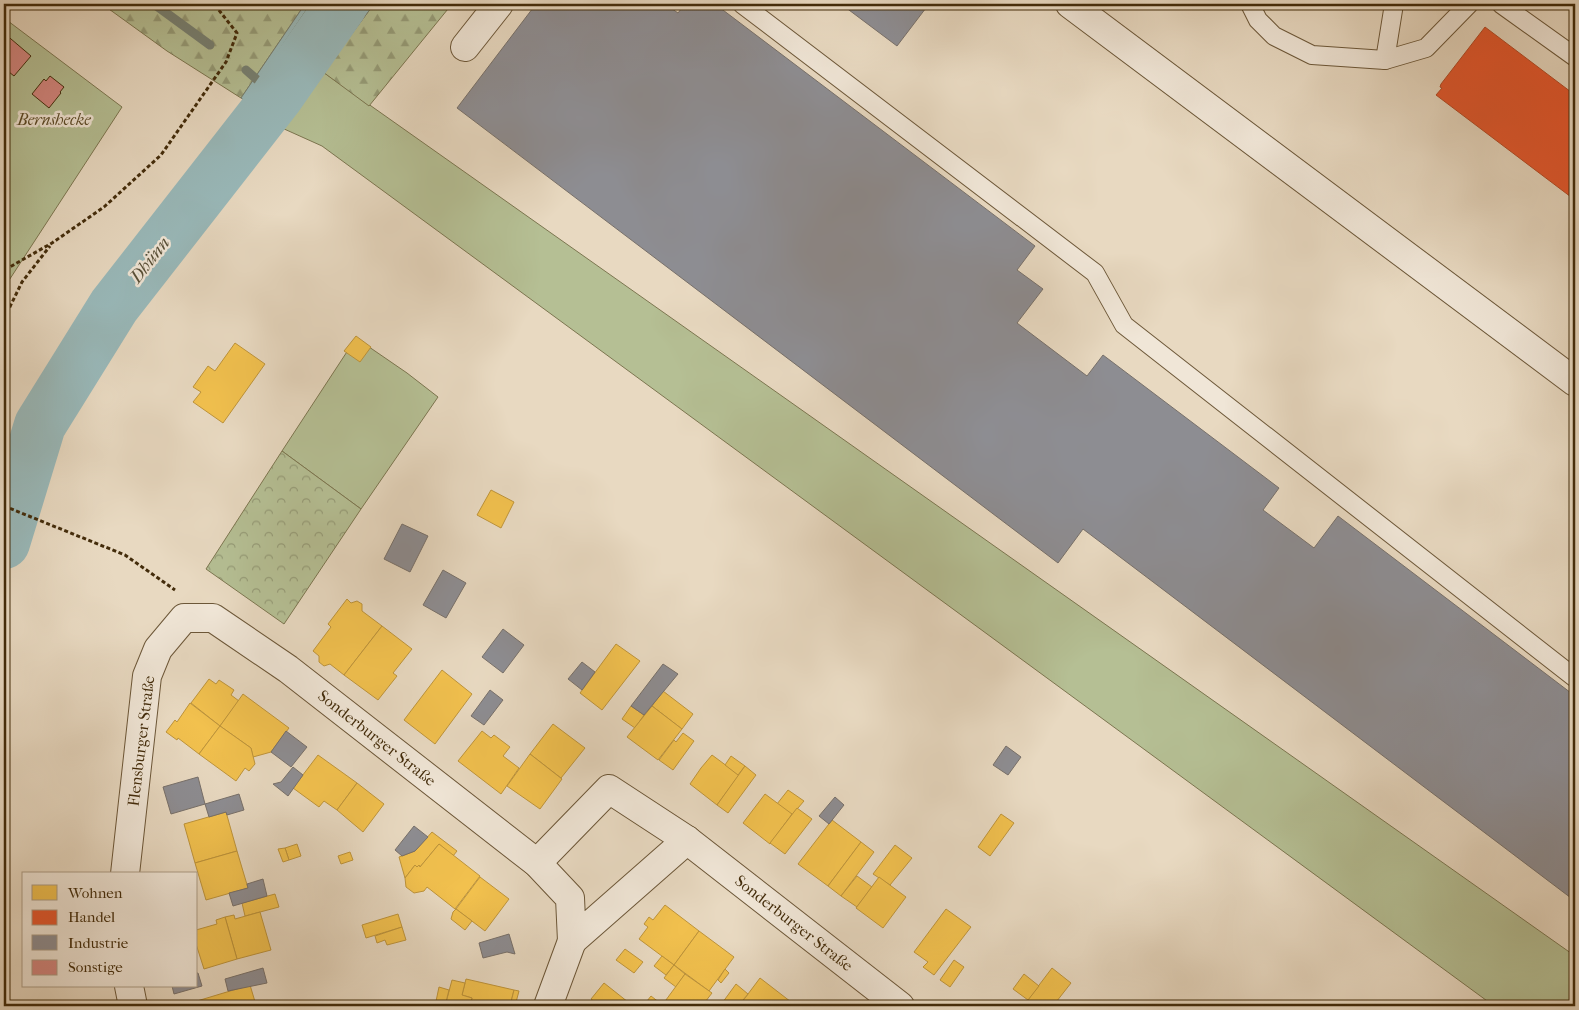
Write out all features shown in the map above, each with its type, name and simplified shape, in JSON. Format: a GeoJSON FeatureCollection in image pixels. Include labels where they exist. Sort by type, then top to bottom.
{"type":"FeatureCollection","features":[{"type":"Feature","properties":{"kind":"street"},"geometry":{"type":"LineString","coordinates":[[465,47],[498,4]]}},
{"type":"Feature","properties":{"kind":"street"},"geometry":{"type":"LineString","coordinates":[[1070,4],[1575,382]]}},
{"type":"Feature","properties":{"kind":"street","name":"Flensburger Straße"},"geometry":{"type":"LineString","coordinates":[[125,872],[147,676],[158,649],[184,618],[213,618]]}},
{"type":"Feature","properties":{"kind":"street","name":"Sonderburger Straße"},"geometry":{"type":"LineString","coordinates":[[213,618],[288,669],[537,863],[570,898],[572,941]]}},
{"type":"Feature","properties":{"kind":"street","name":"Sonderburger Straße"},"geometry":{"type":"LineString","coordinates":[[537,863],[609,789],[687,840],[900,1006]]}},
{"type":"Feature","properties":{"kind":"street"},"geometry":{"type":"LineString","coordinates":[[548,1006],[572,941],[687,840]]}},
{"type":"Feature","properties":{"kind":"street"},"geometry":{"type":"LineString","coordinates":[[129,988],[133,1006]]}},
{"type":"Feature","properties":{"kind":"lane"},"geometry":{"type":"LineString","coordinates":[[742,4],[1095,273],[1124,325],[1575,678]]}},
{"type":"Feature","properties":{"kind":"lane"},"geometry":{"type":"LineString","coordinates":[[1250,4],[1258,20],[1274,36],[1312,55],[1385,60],[1426,48],[1469,4]]}},
{"type":"Feature","properties":{"kind":"lane"},"geometry":{"type":"LineString","coordinates":[[1385,60],[1394,4]]}},
{"type":"Feature","properties":{"kind":"lane"},"geometry":{"type":"LineString","coordinates":[[1501,4],[1575,57]]}},
{"type":"Feature","properties":{"kind":"path"},"geometry":{"type":"LineString","coordinates":[[4,277],[8,268],[52,243],[104,207],[161,155],[226,62],[237,33],[214,4]]}},
{"type":"Feature","properties":{"kind":"path"},"geometry":{"type":"LineString","coordinates":[[4,319],[22,282],[52,243]]}},
{"type":"Feature","properties":{"kind":"path"},"geometry":{"type":"LineString","coordinates":[[4,506],[125,554],[213,618]]}},
{"type":"Feature","properties":{"kind":"green space"},"geometry":{"type":"Polygon","coordinates":[[[102,4],[305,4],[241,98],[167,51],[102,4]]]}},
{"type":"Feature","properties":{"kind":"green space"},"geometry":{"type":"Polygon","coordinates":[[[374,4],[452,4],[369,106],[323,72],[374,4]]]}},
{"type":"Feature","properties":{"kind":"green space","name":"Bernshecke"},"geometry":{"type":"Polygon","coordinates":[[[4,18],[122,107],[4,288],[4,18]]]}},
{"type":"Feature","properties":{"kind":"green space"},"geometry":{"type":"Polygon","coordinates":[[[323,72],[1575,956],[1575,1006],[1494,1006],[322,146],[282,128],[323,72]]]}},
{"type":"Feature","properties":{"kind":"green space"},"geometry":{"type":"Polygon","coordinates":[[[356,338],[438,397],[361,509],[282,451],[356,338]]]}},
{"type":"Feature","properties":{"kind":"green space"},"geometry":{"type":"Polygon","coordinates":[[[282,451],[361,509],[284,624],[206,569],[282,451]]]}},
{"type":"Feature","properties":{"kind":"water"},"geometry":{"type":"Polygon","coordinates":[[[305,4],[374,4],[282,128],[241,98],[305,4]]]}},
{"type":"Feature","properties":{"kind":"building: Wohnen"},"geometry":{"type":"Polygon","coordinates":[[[356,336],[371,347],[360,362],[344,351],[356,336]]]}},
{"type":"Feature","properties":{"kind":"building: Wohnen"},"geometry":{"type":"Polygon","coordinates":[[[235,343],[265,364],[223,423],[193,402],[201,392],[193,387],[208,366],[215,371],[235,343]]]}},
{"type":"Feature","properties":{"kind":"building: Wohnen"},"geometry":{"type":"Polygon","coordinates":[[[491,490],[514,502],[501,528],[477,515],[491,490]]]}},
{"type":"Feature","properties":{"kind":"building: Wohnen"},"geometry":{"type":"Polygon","coordinates":[[[347,599],[351,603],[357,601],[362,604],[362,611],[382,626],[344,675],[330,664],[324,666],[319,662],[319,656],[313,651],[331,627],[328,624],[347,599]]]}},
{"type":"Feature","properties":{"kind":"building: Wohnen"},"geometry":{"type":"Polygon","coordinates":[[[382,626],[412,649],[393,673],[397,676],[378,700],[344,675],[382,626]]]}},
{"type":"Feature","properties":{"kind":"building: Wohnen"},"geometry":{"type":"Polygon","coordinates":[[[616,644],[640,661],[602,710],[580,693],[616,644]]]}},
{"type":"Feature","properties":{"kind":"building: Wohnen"},"geometry":{"type":"Polygon","coordinates":[[[442,670],[472,694],[435,744],[404,720],[442,670]]]}},
{"type":"Feature","properties":{"kind":"building: Wohnen"},"geometry":{"type":"Polygon","coordinates":[[[209,679],[216,684],[219,680],[234,690],[231,695],[239,701],[220,726],[191,703],[209,679]]]}},
{"type":"Feature","properties":{"kind":"building: Wohnen"},"geometry":{"type":"Polygon","coordinates":[[[663,691],[693,714],[682,729],[652,706],[663,691]]]}},
{"type":"Feature","properties":{"kind":"building: Wohnen"},"geometry":{"type":"Polygon","coordinates":[[[243,694],[289,728],[271,752],[253,757],[251,748],[220,726],[243,694]]]}},
{"type":"Feature","properties":{"kind":"building: Wohnen"},"geometry":{"type":"Polygon","coordinates":[[[190,703],[220,726],[199,754],[178,738],[177,740],[166,732],[175,720],[177,722],[190,703]]]}},
{"type":"Feature","properties":{"kind":"building: Wohnen"},"geometry":{"type":"Polygon","coordinates":[[[631,706],[644,715],[635,728],[622,719],[631,706]]]}},
{"type":"Feature","properties":{"kind":"building: Wohnen"},"geometry":{"type":"Polygon","coordinates":[[[652,706],[682,729],[658,760],[627,737],[652,706]]]}},
{"type":"Feature","properties":{"kind":"building: Wohnen"},"geometry":{"type":"Polygon","coordinates":[[[553,724],[585,748],[561,778],[530,754],[553,724]]]}},
{"type":"Feature","properties":{"kind":"building: Wohnen"},"geometry":{"type":"Polygon","coordinates":[[[220,726],[251,748],[255,764],[249,771],[245,768],[236,781],[199,754],[220,726]]]}},
{"type":"Feature","properties":{"kind":"building: Wohnen"},"geometry":{"type":"Polygon","coordinates":[[[482,731],[491,738],[494,735],[510,747],[503,756],[519,768],[501,794],[458,761],[482,731]]]}},
{"type":"Feature","properties":{"kind":"building: Wohnen"},"geometry":{"type":"Polygon","coordinates":[[[683,733],[694,741],[673,770],[659,760],[674,740],[676,742],[683,733]]]}},
{"type":"Feature","properties":{"kind":"building: Wohnen"},"geometry":{"type":"Polygon","coordinates":[[[530,754],[562,779],[540,809],[507,786],[530,754]]]}},
{"type":"Feature","properties":{"kind":"building: Wohnen"},"geometry":{"type":"Polygon","coordinates":[[[318,755],[357,783],[337,810],[324,801],[319,807],[293,788],[318,755]]]}},
{"type":"Feature","properties":{"kind":"building: Wohnen"},"geometry":{"type":"Polygon","coordinates":[[[712,755],[739,775],[717,805],[690,784],[712,755]]]}},
{"type":"Feature","properties":{"kind":"building: Wohnen"},"geometry":{"type":"Polygon","coordinates":[[[731,756],[745,766],[738,775],[725,765],[731,756]]]}},
{"type":"Feature","properties":{"kind":"building: Wohnen"},"geometry":{"type":"Polygon","coordinates":[[[745,766],[756,775],[728,813],[717,805],[745,766]]]}},
{"type":"Feature","properties":{"kind":"building: Wohnen"},"geometry":{"type":"Polygon","coordinates":[[[357,783],[384,804],[363,832],[337,810],[357,783]]]}},
{"type":"Feature","properties":{"kind":"building: Wohnen"},"geometry":{"type":"Polygon","coordinates":[[[788,790],[804,801],[792,815],[777,804],[788,790]]]}},
{"type":"Feature","properties":{"kind":"building: Wohnen"},"geometry":{"type":"Polygon","coordinates":[[[765,794],[792,814],[770,844],[743,823],[765,794]]]}},
{"type":"Feature","properties":{"kind":"building: Wohnen"},"geometry":{"type":"Polygon","coordinates":[[[797,808],[812,819],[785,854],[770,843],[797,808]]]}},
{"type":"Feature","properties":{"kind":"building: Wohnen"},"geometry":{"type":"Polygon","coordinates":[[[226,812],[237,851],[195,863],[184,824],[226,812]]]}},
{"type":"Feature","properties":{"kind":"building: Wohnen"},"geometry":{"type":"Polygon","coordinates":[[[1001,814],[1014,823],[990,856],[978,847],[1001,814]]]}},
{"type":"Feature","properties":{"kind":"building: Wohnen"},"geometry":{"type":"Polygon","coordinates":[[[832,820],[861,842],[828,886],[798,864],[832,820]]]}},
{"type":"Feature","properties":{"kind":"building: Wohnen"},"geometry":{"type":"Polygon","coordinates":[[[432,832],[457,851],[453,856],[439,844],[420,867],[415,865],[405,878],[399,857],[415,851],[432,832]]]}},
{"type":"Feature","properties":{"kind":"building: Wohnen"},"geometry":{"type":"Polygon","coordinates":[[[861,842],[874,852],[841,896],[828,886],[861,842]]]}},
{"type":"Feature","properties":{"kind":"building: Wohnen"},"geometry":{"type":"Polygon","coordinates":[[[297,844],[301,856],[289,860],[285,848],[297,844]]]}},
{"type":"Feature","properties":{"kind":"building: Wohnen"},"geometry":{"type":"Polygon","coordinates":[[[439,844],[480,876],[455,909],[427,887],[424,891],[414,893],[406,887],[405,878],[415,865],[420,867],[439,844]]]}},
{"type":"Feature","properties":{"kind":"building: Wohnen"},"geometry":{"type":"Polygon","coordinates":[[[895,845],[912,858],[890,885],[873,874],[895,845]]]}},
{"type":"Feature","properties":{"kind":"building: Wohnen"},"geometry":{"type":"Polygon","coordinates":[[[285,848],[289,860],[283,862],[278,849],[285,848]]]}},
{"type":"Feature","properties":{"kind":"building: Wohnen"},"geometry":{"type":"Polygon","coordinates":[[[237,851],[248,888],[206,900],[195,863],[237,851]]]}},
{"type":"Feature","properties":{"kind":"building: Wohnen"},"geometry":{"type":"Polygon","coordinates":[[[350,852],[353,860],[341,864],[338,856],[350,852]]]}},
{"type":"Feature","properties":{"kind":"building: Wohnen"},"geometry":{"type":"Polygon","coordinates":[[[857,876],[872,887],[857,907],[841,896],[857,876]]]}},
{"type":"Feature","properties":{"kind":"building: Wohnen"},"geometry":{"type":"Polygon","coordinates":[[[480,877],[509,899],[485,931],[456,909],[480,877]]]}},
{"type":"Feature","properties":{"kind":"building: Wohnen"},"geometry":{"type":"Polygon","coordinates":[[[879,877],[906,897],[883,928],[856,908],[879,877]]]}},
{"type":"Feature","properties":{"kind":"building: Wohnen"},"geometry":{"type":"Polygon","coordinates":[[[275,894],[279,907],[245,916],[242,903],[275,894]]]}},
{"type":"Feature","properties":{"kind":"building: Wohnen"},"geometry":{"type":"Polygon","coordinates":[[[665,905],[699,931],[674,965],[639,939],[648,927],[644,924],[649,917],[653,920],[665,905]]]}},
{"type":"Feature","properties":{"kind":"building: Wohnen"},"geometry":{"type":"Polygon","coordinates":[[[456,909],[472,921],[465,930],[451,919],[456,909]]]}},
{"type":"Feature","properties":{"kind":"building: Wohnen"},"geometry":{"type":"Polygon","coordinates":[[[946,909],[971,927],[934,975],[923,967],[928,962],[914,952],[946,909]]]}},
{"type":"Feature","properties":{"kind":"building: Wohnen"},"geometry":{"type":"Polygon","coordinates":[[[260,912],[271,950],[237,959],[225,917],[234,915],[235,919],[260,912]]]}},
{"type":"Feature","properties":{"kind":"building: Wohnen"},"geometry":{"type":"Polygon","coordinates":[[[398,914],[402,927],[366,938],[362,925],[398,914]]]}},
{"type":"Feature","properties":{"kind":"building: Wohnen"},"geometry":{"type":"Polygon","coordinates":[[[225,917],[237,959],[204,969],[198,950],[198,929],[217,924],[216,920],[225,917]]]}},
{"type":"Feature","properties":{"kind":"building: Wohnen"},"geometry":{"type":"Polygon","coordinates":[[[402,927],[406,940],[387,945],[385,940],[377,943],[375,936],[402,927]]]}},
{"type":"Feature","properties":{"kind":"building: Wohnen"},"geometry":{"type":"Polygon","coordinates":[[[699,931],[734,957],[709,991],[674,965],[699,931]]]}},
{"type":"Feature","properties":{"kind":"building: Wohnen"},"geometry":{"type":"Polygon","coordinates":[[[625,949],[643,962],[634,973],[616,960],[625,949]]]}},
{"type":"Feature","properties":{"kind":"building: Wohnen"},"geometry":{"type":"Polygon","coordinates":[[[662,956],[674,965],[666,975],[654,966],[662,956]]]}},
{"type":"Feature","properties":{"kind":"building: Wohnen"},"geometry":{"type":"Polygon","coordinates":[[[954,960],[964,967],[950,987],[940,980],[954,960]]]}},
{"type":"Feature","properties":{"kind":"building: Wohnen"},"geometry":{"type":"Polygon","coordinates":[[[674,965],[685,974],[676,987],[664,978],[674,965]]]}},
{"type":"Feature","properties":{"kind":"building: Wohnen"},"geometry":{"type":"Polygon","coordinates":[[[1052,968],[1071,983],[1053,1006],[1024,1005],[1052,968]]]}},
{"type":"Feature","properties":{"kind":"building: Wohnen"},"geometry":{"type":"Polygon","coordinates":[[[725,969],[729,973],[721,983],[718,980],[725,969]]]}},
{"type":"Feature","properties":{"kind":"building: Wohnen"},"geometry":{"type":"Polygon","coordinates":[[[685,974],[712,993],[702,1006],[665,1006],[663,1004],[685,974]]]}},
{"type":"Feature","properties":{"kind":"building: Wohnen"},"geometry":{"type":"Polygon","coordinates":[[[1024,974],[1039,986],[1028,1000],[1013,989],[1024,974]]]}},
{"type":"Feature","properties":{"kind":"building: Wohnen"},"geometry":{"type":"Polygon","coordinates":[[[760,978],[795,1005],[739,1006],[760,978]]]}},
{"type":"Feature","properties":{"kind":"building: Wohnen"},"geometry":{"type":"Polygon","coordinates":[[[466,979],[514,990],[510,1006],[470,1006],[472,998],[462,995],[466,979]]]}},
{"type":"Feature","properties":{"kind":"building: Wohnen"},"geometry":{"type":"Polygon","coordinates":[[[452,980],[465,983],[462,995],[472,998],[470,1006],[445,1006],[452,980]]]}},
{"type":"Feature","properties":{"kind":"building: Wohnen"},"geometry":{"type":"Polygon","coordinates":[[[604,983],[628,1002],[625,1006],[592,1006],[595,1002],[591,999],[604,983]]]}},
{"type":"Feature","properties":{"kind":"building: Wohnen"},"geometry":{"type":"Polygon","coordinates":[[[736,984],[748,994],[738,1006],[720,1006],[736,984]]]}},
{"type":"Feature","properties":{"kind":"building: Wohnen"},"geometry":{"type":"Polygon","coordinates":[[[250,985],[256,1005],[199,1006],[197,1001],[250,985]]]}},
{"type":"Feature","properties":{"kind":"building: Wohnen"},"geometry":{"type":"Polygon","coordinates":[[[439,987],[449,990],[445,1006],[435,1006],[439,987]]]}},
{"type":"Feature","properties":{"kind":"building: Wohnen"},"geometry":{"type":"Polygon","coordinates":[[[514,990],[519,991],[515,1006],[510,1006],[514,990]]]}},
{"type":"Feature","properties":{"kind":"building: Wohnen"},"geometry":{"type":"Polygon","coordinates":[[[651,996],[660,1003],[658,1006],[643,1006],[651,996]]]}},
{"type":"Feature","properties":{"kind":"building: Handel"},"geometry":{"type":"Polygon","coordinates":[[[1485,27],[1575,95],[1575,200],[1436,95],[1442,88],[1440,87],[1441,84],[1485,27]]]}},
{"type":"Feature","properties":{"kind":"building: Industrie"},"geometry":{"type":"Polygon","coordinates":[[[536,4],[665,4],[678,13],[685,4],[715,4],[1035,246],[1017,270],[1043,289],[1017,323],[1087,376],[1103,355],[1279,488],[1263,510],[1314,548],[1338,516],[1575,696],[1575,901],[1083,529],[1058,563],[457,108],[536,4]]]}},
{"type":"Feature","properties":{"kind":"building: Industrie"},"geometry":{"type":"Polygon","coordinates":[[[841,4],[929,4],[897,46],[841,4]]]}},
{"type":"Feature","properties":{"kind":"building: Industrie"},"geometry":{"type":"Polygon","coordinates":[[[402,524],[428,536],[410,572],[384,559],[402,524]]]}},
{"type":"Feature","properties":{"kind":"building: Industrie"},"geometry":{"type":"Polygon","coordinates":[[[443,570],[466,583],[446,618],[423,605],[443,570]]]}},
{"type":"Feature","properties":{"kind":"building: Industrie"},"geometry":{"type":"Polygon","coordinates":[[[503,629],[524,645],[503,673],[482,657],[503,629]]]}},
{"type":"Feature","properties":{"kind":"building: Industrie"},"geometry":{"type":"Polygon","coordinates":[[[582,662],[595,672],[582,690],[568,679],[582,662]]]}},
{"type":"Feature","properties":{"kind":"building: Industrie"},"geometry":{"type":"Polygon","coordinates":[[[663,664],[678,674],[644,715],[631,706],[663,664]]]}},
{"type":"Feature","properties":{"kind":"building: Industrie"},"geometry":{"type":"Polygon","coordinates":[[[490,690],[503,700],[484,725],[471,716],[490,690]]]}},
{"type":"Feature","properties":{"kind":"building: Industrie"},"geometry":{"type":"Polygon","coordinates":[[[286,731],[307,747],[291,767],[271,752],[286,731]]]}},
{"type":"Feature","properties":{"kind":"building: Industrie"},"geometry":{"type":"Polygon","coordinates":[[[1006,746],[1021,757],[1008,775],[993,765],[1006,746]]]}},
{"type":"Feature","properties":{"kind":"building: Industrie"},"geometry":{"type":"Polygon","coordinates":[[[293,767],[303,775],[288,796],[273,784],[281,782],[293,767]]]}},
{"type":"Feature","properties":{"kind":"building: Industrie"},"geometry":{"type":"Polygon","coordinates":[[[198,777],[205,804],[171,814],[163,787],[198,777]]]}},
{"type":"Feature","properties":{"kind":"building: Industrie"},"geometry":{"type":"Polygon","coordinates":[[[239,794],[244,810],[227,815],[226,812],[209,817],[205,804],[239,794]]]}},
{"type":"Feature","properties":{"kind":"building: Industrie"},"geometry":{"type":"Polygon","coordinates":[[[835,797],[844,805],[829,824],[819,816],[835,797]]]}},
{"type":"Feature","properties":{"kind":"building: Industrie"},"geometry":{"type":"Polygon","coordinates":[[[414,826],[428,837],[415,851],[402,856],[395,850],[414,826]]]}},
{"type":"Feature","properties":{"kind":"building: Industrie"},"geometry":{"type":"Polygon","coordinates":[[[263,879],[267,896],[233,906],[229,893],[248,888],[247,884],[263,879]]]}},
{"type":"Feature","properties":{"kind":"building: Industrie"},"geometry":{"type":"Polygon","coordinates":[[[509,934],[515,954],[507,952],[483,958],[479,943],[509,934]]]}},
{"type":"Feature","properties":{"kind":"building: Industrie"},"geometry":{"type":"Polygon","coordinates":[[[263,968],[267,983],[228,991],[225,979],[263,968]]]}},
{"type":"Feature","properties":{"kind":"building: Industrie"},"geometry":{"type":"Polygon","coordinates":[[[198,973],[202,986],[198,987],[198,973]]]}},
{"type":"Feature","properties":{"kind":"building: Industrie"},"geometry":{"type":"Polygon","coordinates":[[[172,988],[195,988],[174,994],[172,988]]]}},
{"type":"Feature","properties":{"kind":"building: Sonstige"},"geometry":{"type":"Polygon","coordinates":[[[4,33],[31,56],[14,76],[4,68],[4,33]]]}},
{"type":"Feature","properties":{"kind":"building: Sonstige"},"geometry":{"type":"Polygon","coordinates":[[[50,76],[64,87],[49,108],[32,94],[44,79],[46,81],[50,76]]]}},
{"type":"Feature","properties":{"kind":"waterway"},"geometry":{"type":"LineString","coordinates":[[154,4],[210,45]]}},
{"type":"Feature","properties":{"kind":"waterway","name":"Dhünn"},"geometry":{"type":"LineString","coordinates":[[4,543],[40,425],[114,306],[277,97],[342,4]]}},
{"type":"Feature","properties":{"kind":"waterway"},"geometry":{"type":"LineString","coordinates":[[246,70],[263,85]]}}]}
